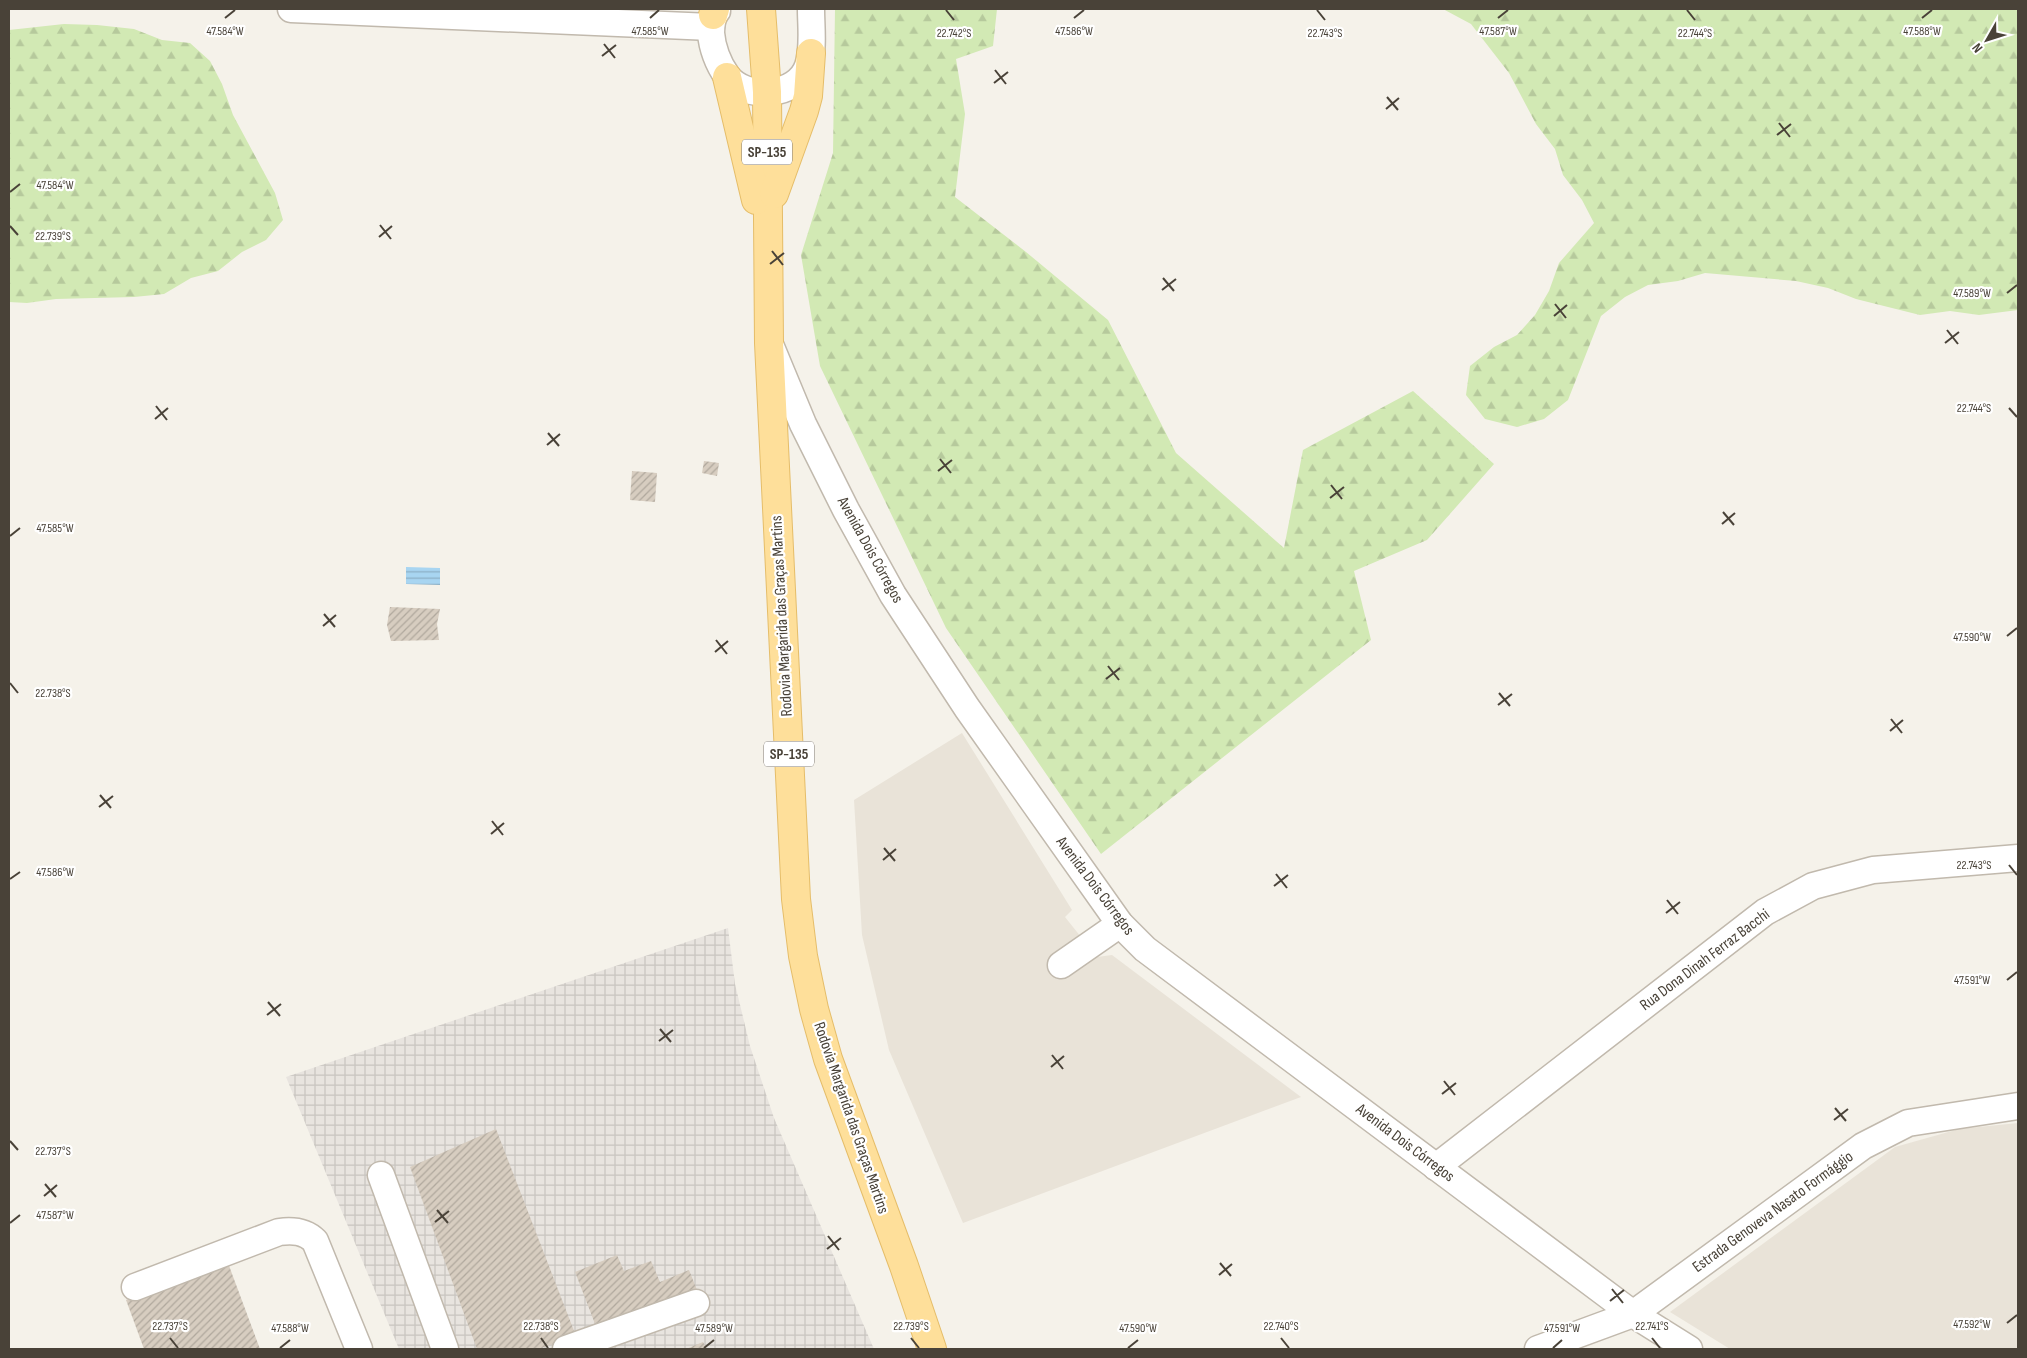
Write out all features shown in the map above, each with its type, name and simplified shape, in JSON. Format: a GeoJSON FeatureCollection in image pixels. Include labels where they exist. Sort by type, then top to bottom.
{"type":"FeatureCollection","features":[{"type":"Feature","properties":{"kind":"main road","name":"Rodovia Margarida das Graças Martins"},"geometry":{"type":"LineString","coordinates":[[761,9],[767,92],[769,343],[796,899],[803,956],[814,1009],[828,1059],[904,1266],[932,1349]]}},
{"type":"Feature","properties":{"kind":"main road"},"geometry":{"type":"LineString","coordinates":[[727,77],[758,209],[767,218],[808,96],[811,53]]}},
{"type":"Feature","properties":{"kind":"main road","name":"Rodovia Margarida das Graças Martins"},"geometry":{"type":"LineString","coordinates":[[904,1266],[920,1300],[948,1349]]}},
{"type":"Feature","properties":{"kind":"street"},"geometry":{"type":"LineString","coordinates":[[291,9],[715,15],[713,49],[727,77],[740,86],[756,92],[767,92],[785,88],[798,80],[806,71],[811,53],[810,9]]}},
{"type":"Feature","properties":{"kind":"street","name":"Avenida Dois Córregos"},"geometry":{"type":"LineString","coordinates":[[769,343],[803,424],[846,510],[894,596],[967,708],[1120,924],[1145,949],[1436,1167],[1633,1314],[1688,1349]]}},
{"type":"Feature","properties":{"kind":"street","name":"Rua Dona Dinah Ferraz Bacchi"},"geometry":{"type":"LineString","coordinates":[[1436,1167],[1765,912],[1813,886],[1873,870],[2018,858]]}},
{"type":"Feature","properties":{"kind":"street"},"geometry":{"type":"LineString","coordinates":[[1061,965],[1120,924]]}},
{"type":"Feature","properties":{"kind":"street","name":"Estrada Genoveva Nasato Formággio"},"geometry":{"type":"LineString","coordinates":[[1538,1349],[1633,1314],[1863,1146],[1908,1123],[2018,1106]]}},
{"type":"Feature","properties":{"kind":"street"},"geometry":{"type":"LineString","coordinates":[[381,1175],[445,1349]]}},
{"type":"Feature","properties":{"kind":"street"},"geometry":{"type":"LineString","coordinates":[[136,1287],[279,1232],[300,1232],[308,1235],[315,1242],[359,1349]]}},
{"type":"Feature","properties":{"kind":"street"},"geometry":{"type":"LineString","coordinates":[[566,1349],[696,1303]]}},
{"type":"Feature","properties":{"kind":"shaded area"},"geometry":{"type":"Polygon","coordinates":[[[962,733],[1072,910],[1065,917],[1097,957],[1112,955],[1301,1097],[963,1223],[889,1050],[862,935],[854,800],[962,733]]]}},
{"type":"Feature","properties":{"kind":"shaded area"},"geometry":{"type":"Polygon","coordinates":[[[728,928],[735,984],[750,1046],[774,1118],[874,1349],[399,1349],[286,1077],[728,928]]]}},
{"type":"Feature","properties":{"kind":"shaded area"},"geometry":{"type":"Polygon","coordinates":[[[2018,1123],[2018,1349],[1730,1349],[1670,1312],[1895,1147],[1959,1129],[2018,1123]]]}},
{"type":"Feature","properties":{"kind":"green space"},"geometry":{"type":"Polygon","coordinates":[[[835,9],[997,9],[993,46],[956,59],[965,114],[955,197],[1026,252],[1108,320],[1176,453],[1284,548],[1303,450],[1413,391],[1494,464],[1427,540],[1354,571],[1371,640],[1101,854],[946,628],[820,366],[801,255],[833,153],[835,9]]]}},
{"type":"Feature","properties":{"kind":"green space"},"geometry":{"type":"Polygon","coordinates":[[[1443,9],[2018,9],[2018,310],[1979,315],[1950,311],[1920,315],[1856,299],[1828,288],[1796,281],[1705,273],[1678,281],[1648,285],[1625,297],[1601,316],[1568,400],[1544,419],[1517,427],[1485,419],[1466,395],[1470,366],[1494,347],[1517,335],[1535,315],[1549,291],[1559,263],[1594,223],[1582,200],[1563,175],[1555,149],[1536,124],[1509,73],[1471,24],[1443,9]]]}},
{"type":"Feature","properties":{"kind":"green space"},"geometry":{"type":"Polygon","coordinates":[[[64,24],[134,29],[162,40],[190,43],[210,61],[222,84],[233,115],[275,193],[283,220],[266,240],[242,252],[218,271],[191,278],[164,294],[134,297],[56,299],[27,303],[9,302],[9,30],[64,24]]]}},
{"type":"Feature","properties":{"kind":"water"},"geometry":{"type":"Polygon","coordinates":[[[406,567],[440,568],[440,585],[406,584],[406,567]]]}},
{"type":"Feature","properties":{"kind":"building"},"geometry":{"type":"Polygon","coordinates":[[[704,461],[719,463],[717,476],[702,473],[704,461]]]}},
{"type":"Feature","properties":{"kind":"building"},"geometry":{"type":"Polygon","coordinates":[[[632,471],[657,473],[655,502],[630,500],[632,471]]]}},
{"type":"Feature","properties":{"kind":"building"},"geometry":{"type":"Polygon","coordinates":[[[390,607],[440,609],[437,624],[439,640],[391,641],[387,625],[390,607]]]}},
{"type":"Feature","properties":{"kind":"building"},"geometry":{"type":"Polygon","coordinates":[[[496,1129],[576,1336],[539,1349],[477,1349],[410,1167],[496,1129]]]}},
{"type":"Feature","properties":{"kind":"building"},"geometry":{"type":"Polygon","coordinates":[[[617,1255],[624,1271],[651,1261],[660,1282],[689,1270],[697,1290],[597,1329],[575,1272],[617,1255]]]}},
{"type":"Feature","properties":{"kind":"building"},"geometry":{"type":"Polygon","coordinates":[[[228,1263],[260,1349],[144,1349],[126,1300],[228,1263]]]}},
{"type":"Feature","properties":{"kind":"building"},"geometry":{"type":"Polygon","coordinates":[[[703,1342],[707,1349],[686,1349],[703,1342]]]}}]}
